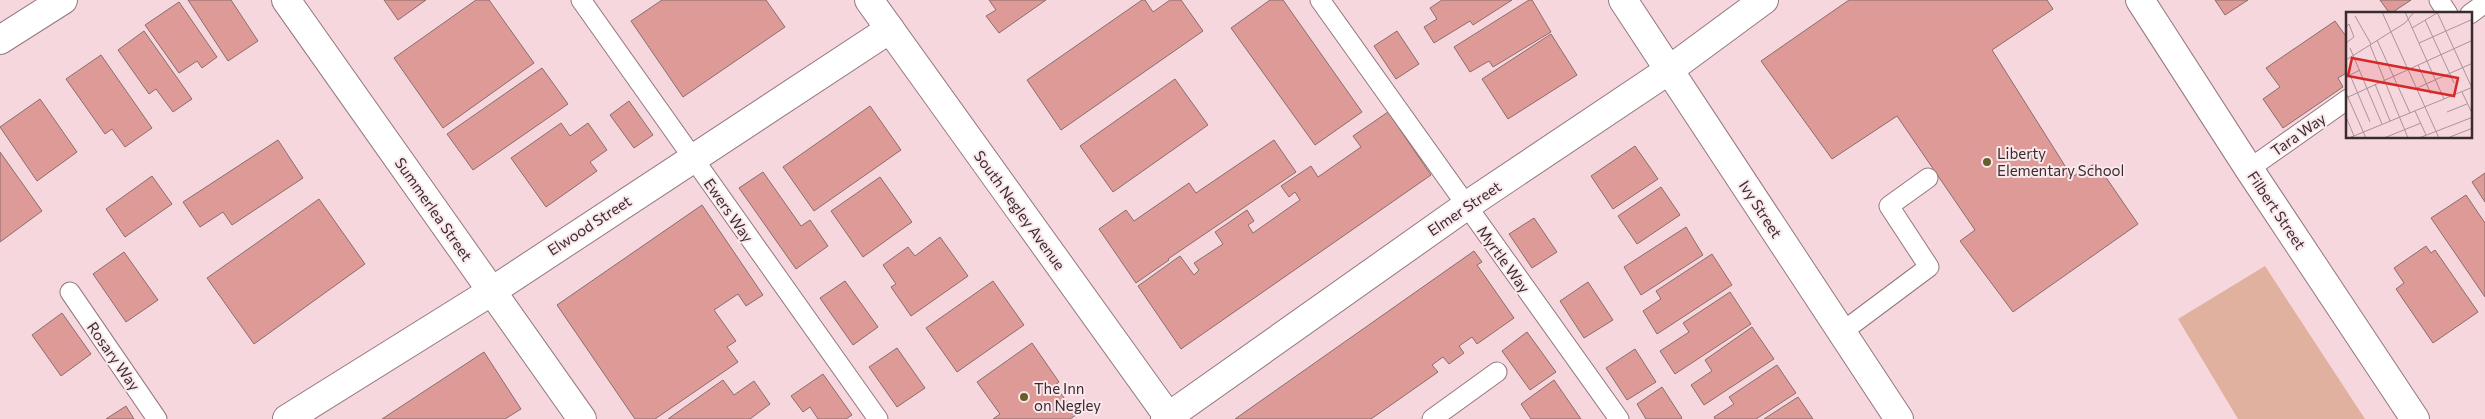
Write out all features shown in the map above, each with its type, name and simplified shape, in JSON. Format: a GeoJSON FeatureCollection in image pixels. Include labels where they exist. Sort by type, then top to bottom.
{"type":"FeatureCollection","features":[{"type":"Feature","properties":{"kind":"street"},"geometry":{"type":"LineString","coordinates":[[0,40],[63,0]]}},
{"type":"Feature","properties":{"kind":"street","name":"Summerlea Street"},"geometry":{"type":"LineString","coordinates":[[286,0],[582,419]]}},
{"type":"Feature","properties":{"kind":"street","name":"South Negley Avenue"},"geometry":{"type":"LineString","coordinates":[[869,0],[1168,418]]}},
{"type":"Feature","properties":{"kind":"street","name":"Ivy Street"},"geometry":{"type":"LineString","coordinates":[[1623,0],[1899,419]]}},
{"type":"Feature","properties":{"kind":"street","name":"Elmer Street"},"geometry":{"type":"LineString","coordinates":[[1168,418],[1466,206],[1669,70],[1764,0]]}},
{"type":"Feature","properties":{"kind":"street","name":"Filbert Street"},"geometry":{"type":"LineString","coordinates":[[2140,0],[2415,419]]}},
{"type":"Feature","properties":{"kind":"street","name":"Elwood Street"},"geometry":{"type":"LineString","coordinates":[[288,419],[492,291],[890,29]]}},
{"type":"Feature","properties":{"kind":"lane","name":"Ewers Way"},"geometry":{"type":"LineString","coordinates":[[582,0],[878,419]]}},
{"type":"Feature","properties":{"kind":"lane","name":"Myrtle Way"},"geometry":{"type":"LineString","coordinates":[[1320,0],[1619,419]]}},
{"type":"Feature","properties":{"kind":"lane"},"geometry":{"type":"LineString","coordinates":[[2439,0],[2447,12]]}},
{"type":"Feature","properties":{"kind":"lane"},"geometry":{"type":"LineString","coordinates":[[2472,13],[2485,3]]}},
{"type":"Feature","properties":{"kind":"lane","name":"Tara Way"},"geometry":{"type":"LineString","coordinates":[[2249,168],[2346,100]]}},
{"type":"Feature","properties":{"kind":"lane"},"geometry":{"type":"LineString","coordinates":[[1842,332],[1929,268],[1889,206],[1928,178]]}},
{"type":"Feature","properties":{"kind":"lane","name":"Rosary Way"},"geometry":{"type":"LineString","coordinates":[[70,292],[157,419]]}},
{"type":"Feature","properties":{"kind":"lane"},"geometry":{"type":"LineString","coordinates":[[1432,419],[1497,372]]}},
{"type":"Feature","properties":{"kind":"shaded area"},"geometry":{"type":"Polygon","coordinates":[[[2265,266],[2365,419],[2238,419],[2178,319],[2265,266]]]}},
{"type":"Feature","properties":{"kind":"building"},"geometry":{"type":"Polygon","coordinates":[[[188,0],[231,0],[258,41],[228,61],[188,0]]]}},
{"type":"Feature","properties":{"kind":"building"},"geometry":{"type":"Polygon","coordinates":[[[384,0],[426,0],[398,20],[384,0]]]}},
{"type":"Feature","properties":{"kind":"building"},"geometry":{"type":"Polygon","coordinates":[[[476,0],[489,0],[534,63],[443,128],[394,58],[476,0]]]}},
{"type":"Feature","properties":{"kind":"building"},"geometry":{"type":"Polygon","coordinates":[[[662,0],[766,0],[785,27],[683,97],[631,21],[662,0]]]}},
{"type":"Feature","properties":{"kind":"building"},"geometry":{"type":"Polygon","coordinates":[[[989,0],[1046,0],[999,33],[986,16],[996,10],[989,0]]]}},
{"type":"Feature","properties":{"kind":"building"},"geometry":{"type":"Polygon","coordinates":[[[1142,0],[1145,0],[1153,12],[1170,0],[1181,0],[1203,31],[1061,130],[1027,80],[1142,0]]]}},
{"type":"Feature","properties":{"kind":"building"},"geometry":{"type":"Polygon","coordinates":[[[1270,0],[1283,0],[1362,112],[1315,145],[1231,28],[1270,0]]]}},
{"type":"Feature","properties":{"kind":"building"},"geometry":{"type":"Polygon","coordinates":[[[1442,0],[1512,0],[1473,25],[1470,21],[1434,43],[1424,27],[1437,19],[1430,8],[1442,0]]]}},
{"type":"Feature","properties":{"kind":"building"},"geometry":{"type":"Polygon","coordinates":[[[1529,0],[1532,0],[1551,32],[1493,67],[1489,61],[1470,72],[1454,47],[1529,0]]]}},
{"type":"Feature","properties":{"kind":"building"},"geometry":{"type":"Polygon","coordinates":[[[1849,0],[2047,0],[2053,9],[1992,50],[2072,177],[2096,163],[2138,224],[2013,312],[1960,241],[1975,230],[1897,116],[1832,159],[1761,61],[1849,0]]]}},
{"type":"Feature","properties":{"kind":"building"},"geometry":{"type":"Polygon","coordinates":[[[2215,0],[2248,0],[2225,15],[2215,0]]]}},
{"type":"Feature","properties":{"kind":"building"},"geometry":{"type":"Polygon","coordinates":[[[2380,0],[2411,0],[2393,12],[2389,12],[2380,0]]]}},
{"type":"Feature","properties":{"kind":"building"},"geometry":{"type":"Polygon","coordinates":[[[179,2],[217,57],[202,68],[197,61],[179,73],[145,25],[179,2]]]}},
{"type":"Feature","properties":{"kind":"building"},"geometry":{"type":"Polygon","coordinates":[[[2335,21],[2346,36],[2346,73],[2338,78],[2343,87],[2283,128],[2263,99],[2280,87],[2266,68],[2335,21]]]}},
{"type":"Feature","properties":{"kind":"building"},"geometry":{"type":"Polygon","coordinates":[[[144,31],[192,99],[173,112],[156,89],[149,94],[118,50],[144,31]]]}},
{"type":"Feature","properties":{"kind":"building"},"geometry":{"type":"Polygon","coordinates":[[[1397,31],[1419,64],[1396,79],[1374,46],[1397,31]]]}},
{"type":"Feature","properties":{"kind":"building"},"geometry":{"type":"Polygon","coordinates":[[[1551,34],[1577,75],[1508,119],[1482,79],[1551,34]]]}},
{"type":"Feature","properties":{"kind":"building"},"geometry":{"type":"Polygon","coordinates":[[[101,55],[152,128],[125,147],[112,129],[105,134],[66,79],[101,55]]]}},
{"type":"Feature","properties":{"kind":"building"},"geometry":{"type":"Polygon","coordinates":[[[542,68],[568,104],[473,170],[447,134],[542,68]]]}},
{"type":"Feature","properties":{"kind":"building"},"geometry":{"type":"Polygon","coordinates":[[[1175,79],[1208,125],[1113,192],[1080,146],[1175,79]]]}},
{"type":"Feature","properties":{"kind":"building"},"geometry":{"type":"Polygon","coordinates":[[[40,99],[77,152],[37,181],[0,127],[40,99]]]}},
{"type":"Feature","properties":{"kind":"building"},"geometry":{"type":"Polygon","coordinates":[[[629,101],[653,135],[634,148],[610,115],[629,101]]]}},
{"type":"Feature","properties":{"kind":"building"},"geometry":{"type":"Polygon","coordinates":[[[870,106],[901,150],[814,211],[783,167],[870,106]]]}},
{"type":"Feature","properties":{"kind":"building"},"geometry":{"type":"Polygon","coordinates":[[[1388,112],[1431,175],[1181,349],[1138,286],[1180,256],[1194,275],[1199,270],[1194,263],[1223,244],[1215,232],[1247,210],[1254,221],[1248,225],[1253,233],[1300,200],[1295,192],[1289,197],[1281,186],[1311,166],[1318,177],[1361,147],[1353,136],[1388,112]]]}},
{"type":"Feature","properties":{"kind":"building"},"geometry":{"type":"Polygon","coordinates":[[[561,123],[570,136],[588,123],[607,150],[590,162],[597,171],[546,207],[511,158],[561,123]]]}},
{"type":"Feature","properties":{"kind":"building"},"geometry":{"type":"Polygon","coordinates":[[[278,140],[303,178],[232,225],[223,212],[200,227],[183,202],[278,140]]]}},
{"type":"Feature","properties":{"kind":"building"},"geometry":{"type":"Polygon","coordinates":[[[1274,140],[1296,172],[1136,283],[1099,229],[1126,210],[1134,221],[1189,183],[1196,193],[1274,140]]]}},
{"type":"Feature","properties":{"kind":"building"},"geometry":{"type":"Polygon","coordinates":[[[1635,146],[1658,179],[1613,209],[1591,176],[1635,146]]]}},
{"type":"Feature","properties":{"kind":"building"},"geometry":{"type":"Polygon","coordinates":[[[0,152],[42,211],[0,242],[0,152]]]}},
{"type":"Feature","properties":{"kind":"building"},"geometry":{"type":"Polygon","coordinates":[[[763,172],[801,226],[810,220],[828,246],[796,269],[739,188],[763,172]]]}},
{"type":"Feature","properties":{"kind":"building"},"geometry":{"type":"Polygon","coordinates":[[[2485,173],[2485,202],[2472,182],[2485,173]]]}},
{"type":"Feature","properties":{"kind":"building"},"geometry":{"type":"Polygon","coordinates":[[[152,176],[172,204],[125,237],[106,209],[152,176]]]}},
{"type":"Feature","properties":{"kind":"building"},"geometry":{"type":"Polygon","coordinates":[[[880,177],[912,222],[863,257],[831,211],[880,177]]]}},
{"type":"Feature","properties":{"kind":"building"},"geometry":{"type":"Polygon","coordinates":[[[1661,187],[1680,215],[1637,244],[1618,216],[1661,187]]]}},
{"type":"Feature","properties":{"kind":"building"},"geometry":{"type":"Polygon","coordinates":[[[2466,195],[2485,223],[2485,297],[2431,218],[2466,195]]]}},
{"type":"Feature","properties":{"kind":"building"},"geometry":{"type":"Polygon","coordinates":[[[319,199],[365,264],[254,344],[207,278],[319,199]]]}},
{"type":"Feature","properties":{"kind":"building"},"geometry":{"type":"Polygon","coordinates":[[[702,205],[763,295],[746,306],[738,294],[714,310],[736,341],[727,347],[738,362],[655,419],[635,419],[557,305],[702,205]]]}},
{"type":"Feature","properties":{"kind":"building"},"geometry":{"type":"Polygon","coordinates":[[[1534,218],[1557,252],[1532,268],[1509,234],[1534,218]]]}},
{"type":"Feature","properties":{"kind":"building"},"geometry":{"type":"Polygon","coordinates":[[[1686,227],[1703,255],[1641,295],[1624,267],[1686,227]]]}},
{"type":"Feature","properties":{"kind":"building"},"geometry":{"type":"Polygon","coordinates":[[[940,237],[968,276],[911,316],[891,287],[896,284],[883,265],[908,247],[915,256],[940,237]]]}},
{"type":"Feature","properties":{"kind":"building"},"geometry":{"type":"Polygon","coordinates":[[[2426,246],[2431,253],[2435,250],[2478,312],[2433,343],[2396,289],[2404,283],[2394,268],[2426,246]]]}},
{"type":"Feature","properties":{"kind":"building"},"geometry":{"type":"Polygon","coordinates":[[[1474,251],[1482,262],[1477,265],[1514,318],[1477,344],[1472,337],[1459,346],[1464,353],[1449,364],[1443,357],[1432,365],[1438,372],[1371,419],[1235,419],[1474,251]]]}},
{"type":"Feature","properties":{"kind":"building"},"geometry":{"type":"Polygon","coordinates":[[[124,252],[158,300],[126,322],[93,274],[124,252]]]}},
{"type":"Feature","properties":{"kind":"building"},"geometry":{"type":"Polygon","coordinates":[[[1712,254],[1732,285],[1657,334],[1643,311],[1661,299],[1656,291],[1712,254]]]}},
{"type":"Feature","properties":{"kind":"building"},"geometry":{"type":"Polygon","coordinates":[[[845,281],[878,327],[853,345],[820,298],[845,281]]]}},
{"type":"Feature","properties":{"kind":"building"},"geometry":{"type":"Polygon","coordinates":[[[993,281],[1024,325],[957,372],[926,328],[993,281]]]}},
{"type":"Feature","properties":{"kind":"building"},"geometry":{"type":"Polygon","coordinates":[[[1588,282],[1613,320],[1584,338],[1560,301],[1588,282]]]}},
{"type":"Feature","properties":{"kind":"building"},"geometry":{"type":"Polygon","coordinates":[[[1730,292],[1751,324],[1675,374],[1660,351],[1689,332],[1683,323],[1730,292]]]}},
{"type":"Feature","properties":{"kind":"building"},"geometry":{"type":"Polygon","coordinates":[[[62,313],[91,354],[61,376],[32,335],[62,313]]]}},
{"type":"Feature","properties":{"kind":"building"},"geometry":{"type":"Polygon","coordinates":[[[1752,327],[1774,359],[1704,405],[1691,385],[1712,371],[1705,360],[1752,327]]]}},
{"type":"Feature","properties":{"kind":"building"},"geometry":{"type":"Polygon","coordinates":[[[1527,332],[1556,372],[1530,390],[1502,351],[1527,332]]]}},
{"type":"Feature","properties":{"kind":"building"},"geometry":{"type":"Polygon","coordinates":[[[1032,343],[1059,382],[1055,385],[1076,415],[1070,419],[993,419],[1000,414],[977,382],[1032,343]]]}},
{"type":"Feature","properties":{"kind":"building"},"geometry":{"type":"Polygon","coordinates":[[[897,348],[925,388],[897,407],[869,367],[897,348]]]}},
{"type":"Feature","properties":{"kind":"building"},"geometry":{"type":"Polygon","coordinates":[[[1635,349],[1656,382],[1627,400],[1606,368],[1635,349]]]}},
{"type":"Feature","properties":{"kind":"building"},"geometry":{"type":"Polygon","coordinates":[[[484,352],[521,409],[505,419],[382,419],[484,352]]]}},
{"type":"Feature","properties":{"kind":"building"},"geometry":{"type":"Polygon","coordinates":[[[1777,365],[1796,393],[1756,419],[1715,419],[1714,417],[1734,404],[1729,397],[1777,365]]]}},
{"type":"Feature","properties":{"kind":"building"},"geometry":{"type":"Polygon","coordinates":[[[823,374],[852,415],[846,419],[818,419],[810,407],[803,412],[791,396],[823,374]]]}},
{"type":"Feature","properties":{"kind":"building"},"geometry":{"type":"Polygon","coordinates":[[[723,380],[734,395],[754,381],[770,404],[750,419],[668,419],[723,380]]]}},
{"type":"Feature","properties":{"kind":"building"},"geometry":{"type":"Polygon","coordinates":[[[1554,380],[1581,419],[1531,419],[1521,404],[1554,380]]]}},
{"type":"Feature","properties":{"kind":"building"},"geometry":{"type":"Polygon","coordinates":[[[1662,387],[1681,419],[1646,419],[1637,404],[1662,387]]]}},
{"type":"Feature","properties":{"kind":"building"},"geometry":{"type":"Polygon","coordinates":[[[1798,397],[1813,419],[1764,419],[1798,397]]]}},
{"type":"Feature","properties":{"kind":"building"},"geometry":{"type":"Polygon","coordinates":[[[126,406],[134,419],[106,419],[126,406]]]}},
{"type":"Feature","properties":{"kind":"place","name":"Liberty Elementary School"},"geometry":{"type":"Point","coordinates":[1987,162]}},
{"type":"Feature","properties":{"kind":"place","name":"The Inn on Negley"},"geometry":{"type":"Point","coordinates":[1024,397]}}]}
